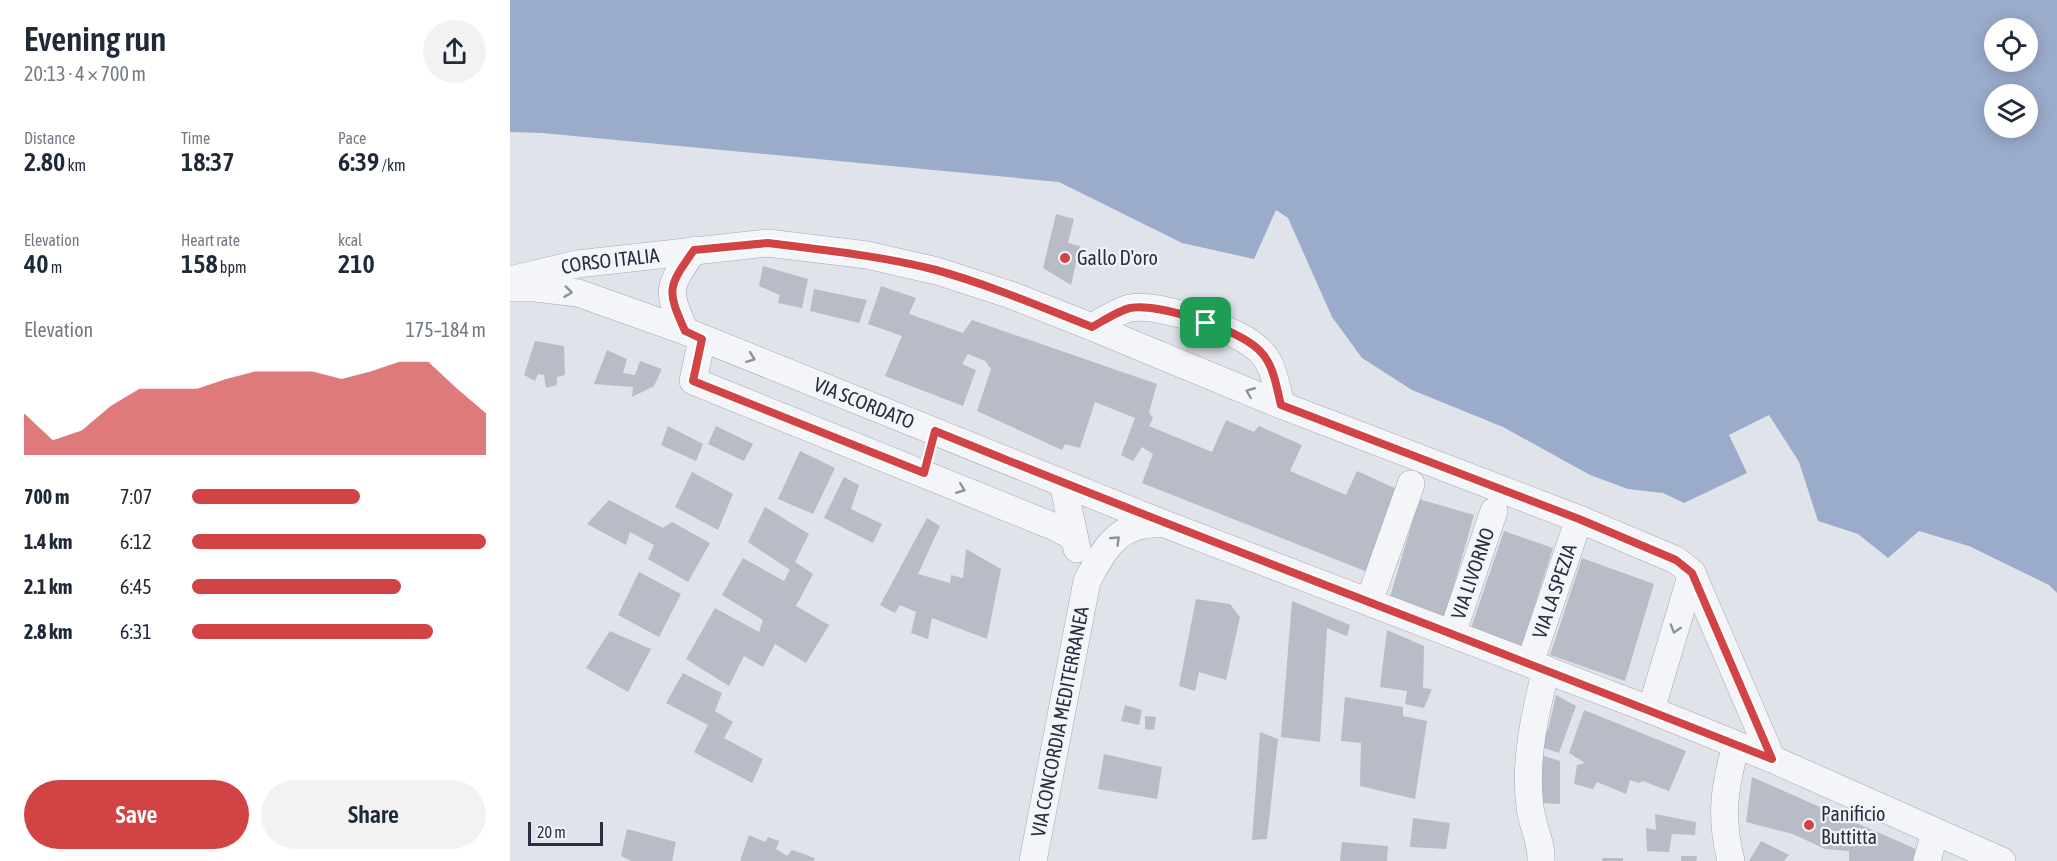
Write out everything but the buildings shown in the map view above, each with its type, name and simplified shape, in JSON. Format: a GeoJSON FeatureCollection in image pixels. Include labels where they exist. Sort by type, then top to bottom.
{"type":"FeatureCollection","features":[{"type":"Feature","properties":{"kind":"street","name":"CORSO ITALIA"},"geometry":{"type":"LineString","coordinates":[[510,280],[577,264],[768,243],[867,255],[937,271],[1011,295],[1281,405],[1579,519],[1676,560],[1692,573]]}},
{"type":"Feature","properties":{"kind":"street"},"geometry":{"type":"LineString","coordinates":[[694,250],[674,279],[672,302],[693,335],[693,381],[924,473],[1074,537]]}},
{"type":"Feature","properties":{"kind":"street","name":"VIA SCORDATO"},"geometry":{"type":"LineString","coordinates":[[510,288],[535,288],[578,293],[693,335],[1162,523],[1651,710],[1772,759],[2002,861]]}},
{"type":"Feature","properties":{"kind":"street"},"geometry":{"type":"LineString","coordinates":[[1092,327],[1129,308],[1154,309],[1175,313],[1234,333],[1260,350],[1273,371],[1281,405]]}},
{"type":"Feature","properties":{"kind":"street"},"geometry":{"type":"LineString","coordinates":[[924,473],[935,431]]}},
{"type":"Feature","properties":{"kind":"street"},"geometry":{"type":"LineString","coordinates":[[1064,483],[1074,537],[1087,581]]}},
{"type":"Feature","properties":{"kind":"street"},"geometry":{"type":"LineString","coordinates":[[1369,602],[1411,484]]}},
{"type":"Feature","properties":{"kind":"street","name":"VIA LIVORNO"},"geometry":{"type":"LineString","coordinates":[[1452,634],[1494,511]]}},
{"type":"Feature","properties":{"kind":"street","name":"VIA LA SPEZIA"},"geometry":{"type":"LineString","coordinates":[[1541,861],[1530,809],[1527,776],[1538,666],[1579,519]]}},
{"type":"Feature","properties":{"kind":"street"},"geometry":{"type":"LineString","coordinates":[[1087,581],[1117,536],[1134,527],[1162,523]]}},
{"type":"Feature","properties":{"kind":"street"},"geometry":{"type":"LineString","coordinates":[[1651,710],[1692,573]]}},
{"type":"Feature","properties":{"kind":"street"},"geometry":{"type":"LineString","coordinates":[[1692,573],[1772,759]]}},
{"type":"Feature","properties":{"kind":"street","name":"VIA CONCORDIA MEDITERRANEA"},"geometry":{"type":"LineString","coordinates":[[1033,861],[1087,581]]}},
{"type":"Feature","properties":{"kind":"street"},"geometry":{"type":"LineString","coordinates":[[1731,861],[1726,842],[1724,801],[1736,745]]}},
{"type":"Feature","properties":{"kind":"street"},"geometry":{"type":"LineString","coordinates":[[1927,861],[1935,832]]}},
{"type":"Feature","properties":{"kind":"water"},"geometry":{"type":"Polygon","coordinates":[[[510,0],[2057,0],[2057,593],[2049,585],[1969,546],[1919,531],[1888,558],[1858,534],[1818,521],[1799,462],[1769,415],[1729,435],[1747,473],[1684,503],[1663,493],[1628,489],[1590,475],[1503,427],[1412,390],[1362,358],[1332,317],[1288,218],[1276,210],[1254,259],[1182,243],[1059,182],[542,133],[510,132],[510,0]]]}},
{"type":"Feature","properties":{"kind":"place","name":"Gallo D'oro"},"geometry":{"type":"Point","coordinates":[1065,258]}},
{"type":"Feature","properties":{"kind":"place","name":"Panificio Buttitta"},"geometry":{"type":"Point","coordinates":[1809,825]}},
{"type":"Feature","properties":{"kind":"route"},"geometry":{"type":"LineString","coordinates":[[768,243],[867,255],[937,271],[1011,295],[1092,327],[1129,308],[1175,313],[1206,323],[1234,333],[1260,350],[1273,371],[1281,405],[1579,519],[1676,560],[1692,573],[1772,759],[1546,669],[1162,523],[935,431],[924,473],[693,381],[702,339],[685,331],[672,302],[674,279],[694,250],[768,243]]}}]}
